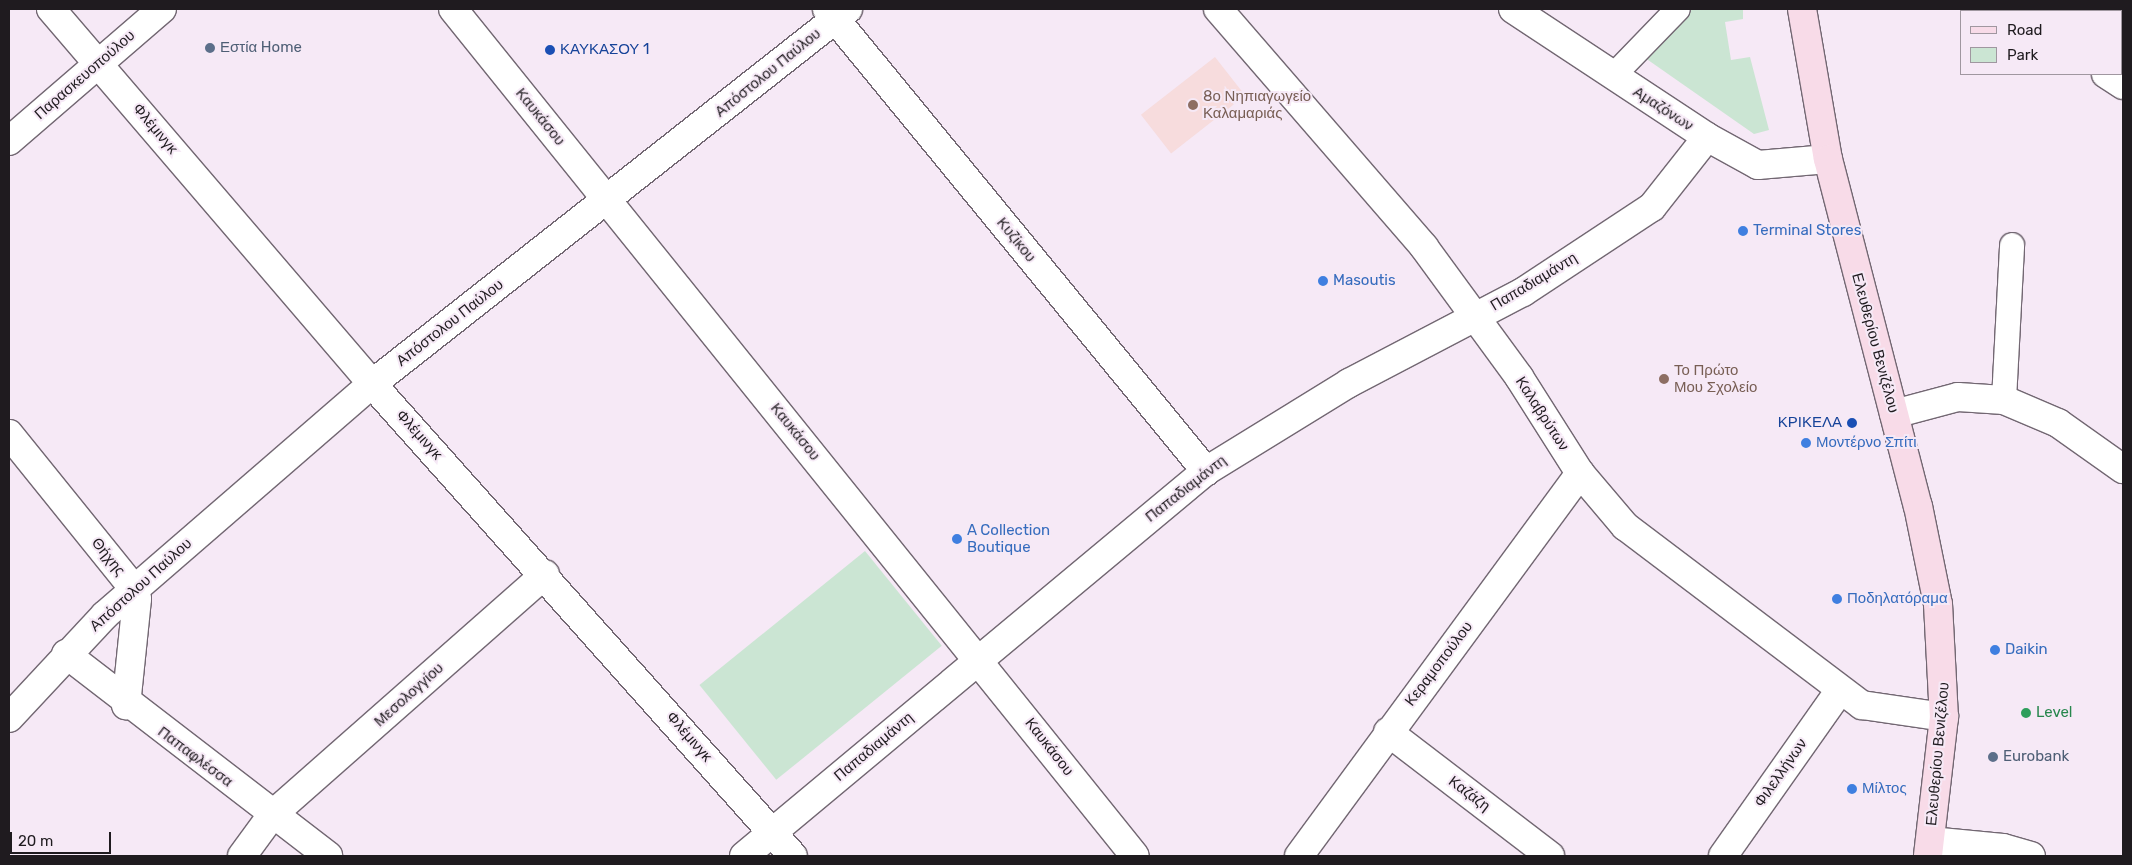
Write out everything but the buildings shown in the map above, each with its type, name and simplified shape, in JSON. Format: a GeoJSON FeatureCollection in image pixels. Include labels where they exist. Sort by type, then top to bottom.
{"type":"FeatureCollection","features":[{"type":"Feature","properties":{"kind":"main road","name":"Ελευθερίου Βενιζέλου"},"geometry":{"type":"LineString","coordinates":[[1802,9],[1828,159],[1894,414],[1938,604],[1944,717],[1929,848]]}},
{"type":"Feature","properties":{"kind":"street","name":"Φλέμινγκ"},"geometry":{"type":"LineString","coordinates":[[52,9],[372,384],[545,574],[793,856]]}},
{"type":"Feature","properties":{"kind":"street","name":"Παρασκευοπούλου"},"geometry":{"type":"LineString","coordinates":[[9,141],[162,9]]}},
{"type":"Feature","properties":{"kind":"street","name":"Καυκάσου"},"geometry":{"type":"LineString","coordinates":[[453,9],[978,658],[1135,856]]}},
{"type":"Feature","properties":{"kind":"street","name":"Καλαβρύτων"},"geometry":{"type":"LineString","coordinates":[[1218,9],[1424,247],[1580,472],[1625,526],[1652,550],[1840,690],[1875,709],[1944,717]]}},
{"type":"Feature","properties":{"kind":"street","name":"Αμαζόνων"},"geometry":{"type":"LineString","coordinates":[[1513,9],[1707,137],[1758,165],[1828,159]]}},
{"type":"Feature","properties":{"kind":"street"},"geometry":{"type":"LineString","coordinates":[[1613,76],[1678,9]]}},
{"type":"Feature","properties":{"kind":"street","name":"Απόστολου Παύλου"},"geometry":{"type":"LineString","coordinates":[[9,718],[66,654],[134,589],[372,384],[609,202],[836,12]]}},
{"type":"Feature","properties":{"kind":"street","name":"Κυζίκου"},"geometry":{"type":"LineString","coordinates":[[836,12],[1206,471]]}},
{"type":"Feature","properties":{"kind":"street"},"geometry":{"type":"LineString","coordinates":[[2108,75],[2123,85]]}},
{"type":"Feature","properties":{"kind":"street","name":"Παπαδιαμάντη"},"geometry":{"type":"LineString","coordinates":[[744,856],[978,658],[1206,471],[1350,383],[1523,292],[1652,207],[1707,137]]}},
{"type":"Feature","properties":{"kind":"street"},"geometry":{"type":"LineString","coordinates":[[2004,400],[2012,245]]}},
{"type":"Feature","properties":{"kind":"street"},"geometry":{"type":"LineString","coordinates":[[1894,414],[1958,397],[2004,400],[2058,423],[2123,469]]}},
{"type":"Feature","properties":{"kind":"street","name":"Θήχης"},"geometry":{"type":"LineString","coordinates":[[9,434],[134,589],[137,598],[126,705]]}},
{"type":"Feature","properties":{"kind":"street","name":"Κεραμοπούλου"},"geometry":{"type":"LineString","coordinates":[[1299,856],[1580,472]]}},
{"type":"Feature","properties":{"kind":"street","name":"Μεσολογγίου"},"geometry":{"type":"LineString","coordinates":[[242,856],[272,815],[545,574]]}},
{"type":"Feature","properties":{"kind":"street","name":"Παπαφλέσσα"},"geometry":{"type":"LineString","coordinates":[[66,654],[126,705],[328,856]]}},
{"type":"Feature","properties":{"kind":"street","name":"Φιλελλήνων"},"geometry":{"type":"LineString","coordinates":[[1723,856],[1840,690]]}},
{"type":"Feature","properties":{"kind":"street","name":"Καζάζη"},"geometry":{"type":"LineString","coordinates":[[1388,732],[1550,856]]}},
{"type":"Feature","properties":{"kind":"street"},"geometry":{"type":"LineString","coordinates":[[1929,848],[2003,848],[2031,856]]}},
{"type":"Feature","properties":{"kind":"shaded area","name":"8ο Νηπιαγωγείο Καλαμαριάς"},"geometry":{"type":"Polygon","coordinates":[[[1215,57],[1245,96],[1171,153],[1141,115],[1215,57]]]}},
{"type":"Feature","properties":{"kind":"green space"},"geometry":{"type":"Polygon","coordinates":[[[1668,9],[1743,9],[1743,19],[1725,22],[1731,60],[1750,57],[1769,130],[1754,134],[1638,53],[1668,9]]]}},
{"type":"Feature","properties":{"kind":"green space"},"geometry":{"type":"Polygon","coordinates":[[[865,551],[942,646],[776,780],[699,685],[865,551]]]}},
{"type":"Feature","properties":{"kind":"place","name":"Εστία Home"},"geometry":{"type":"Point","coordinates":[210,48]}},
{"type":"Feature","properties":{"kind":"place","name":"ΚΑΥΚΑΣΟΥ 1"},"geometry":{"type":"Point","coordinates":[550,50]}},
{"type":"Feature","properties":{"kind":"place","name":"8ο Νηπιαγωγείο Καλαμαριάς"},"geometry":{"type":"Point","coordinates":[1193,105]}},
{"type":"Feature","properties":{"kind":"place","name":"Terminal Stores"},"geometry":{"type":"Point","coordinates":[1743,231]}},
{"type":"Feature","properties":{"kind":"place","name":"Masoutis"},"geometry":{"type":"Point","coordinates":[1323,281]}},
{"type":"Feature","properties":{"kind":"place","name":"Το Πρώτο Μου Σχολείο"},"geometry":{"type":"Point","coordinates":[1664,379]}},
{"type":"Feature","properties":{"kind":"place","name":"ΚΡΙΚΕΛΑ"},"geometry":{"type":"Point","coordinates":[1852,423]}},
{"type":"Feature","properties":{"kind":"place","name":"Μοντέρνο Σπίτι"},"geometry":{"type":"Point","coordinates":[1806,443]}},
{"type":"Feature","properties":{"kind":"place","name":"A Collection Boutique"},"geometry":{"type":"Point","coordinates":[957,539]}},
{"type":"Feature","properties":{"kind":"place","name":"Ποδηλατόραμα"},"geometry":{"type":"Point","coordinates":[1837,599]}},
{"type":"Feature","properties":{"kind":"place","name":"Daikin"},"geometry":{"type":"Point","coordinates":[1995,650]}},
{"type":"Feature","properties":{"kind":"place","name":"Level"},"geometry":{"type":"Point","coordinates":[2026,713]}},
{"type":"Feature","properties":{"kind":"place","name":"Eurobank"},"geometry":{"type":"Point","coordinates":[1993,757]}},
{"type":"Feature","properties":{"kind":"place","name":"Μίλτος"},"geometry":{"type":"Point","coordinates":[1852,789]}}]}
